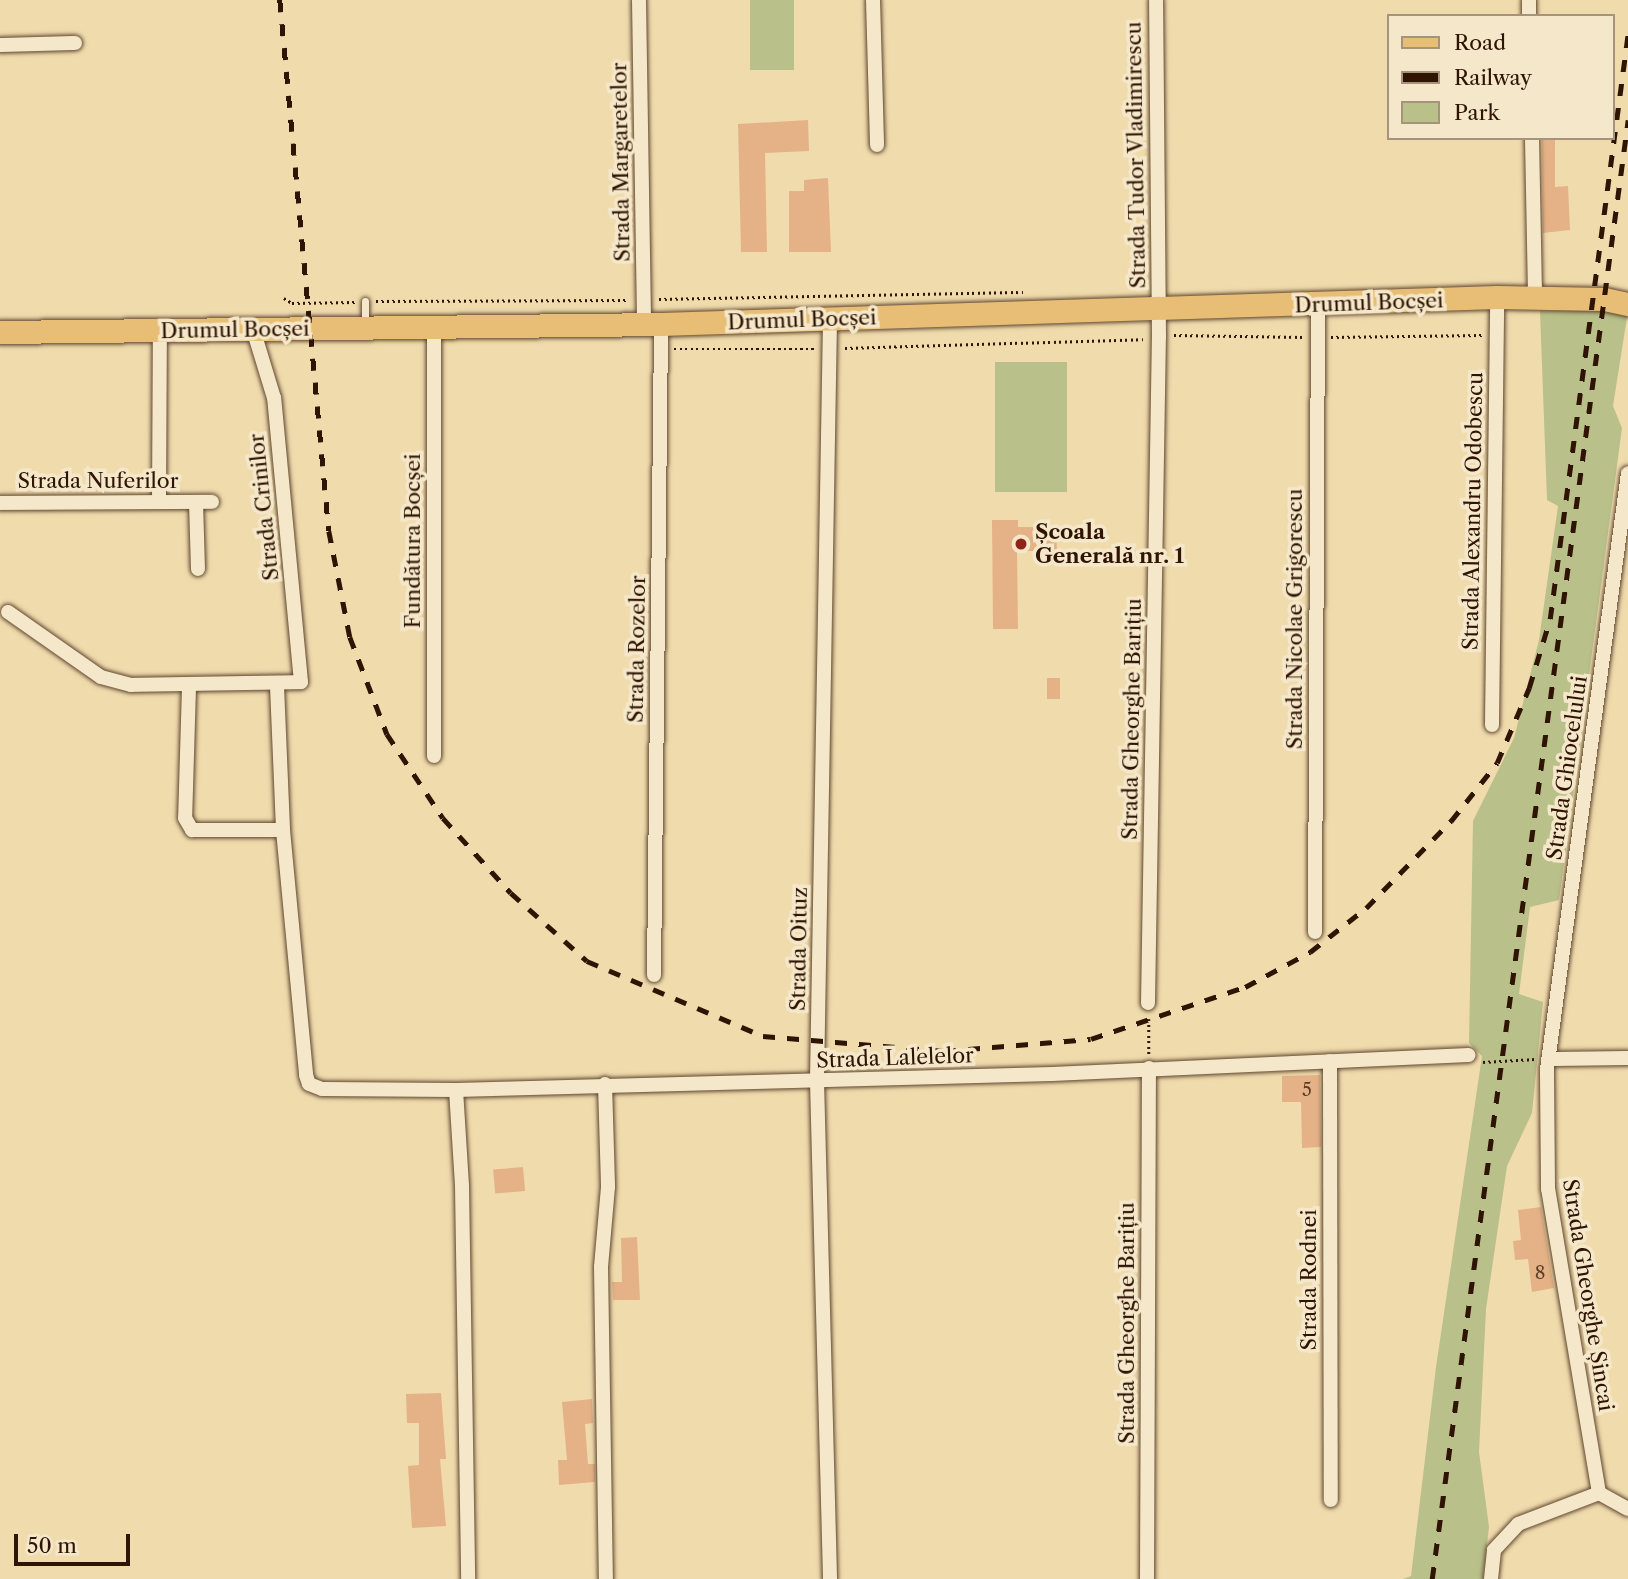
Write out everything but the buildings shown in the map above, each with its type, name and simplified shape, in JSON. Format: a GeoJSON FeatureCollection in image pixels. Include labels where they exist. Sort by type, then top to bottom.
{"type":"FeatureCollection","features":[{"type":"Feature","properties":{"kind":"main road","name":"Drumul Bocșei"},"geometry":{"type":"LineString","coordinates":[[0,332],[830,320],[1497,298],[1604,299],[1628,304]]}},
{"type":"Feature","properties":{"kind":"street","name":"Strada Margaretelor"},"geometry":{"type":"LineString","coordinates":[[639,0],[653,324]]}},
{"type":"Feature","properties":{"kind":"street"},"geometry":{"type":"LineString","coordinates":[[873,0],[877,145]]}},
{"type":"Feature","properties":{"kind":"street","name":"Strada Tudor Vladimirescu"},"geometry":{"type":"LineString","coordinates":[[1156,0],[1159,310]]}},
{"type":"Feature","properties":{"kind":"street"},"geometry":{"type":"LineString","coordinates":[[0,45],[75,43]]}},
{"type":"Feature","properties":{"kind":"street"},"geometry":{"type":"LineString","coordinates":[[1532,140],[1535,298]]}},
{"type":"Feature","properties":{"kind":"street","name":"Strada Alexandru Odobescu"},"geometry":{"type":"LineString","coordinates":[[1492,725],[1497,298]]}},
{"type":"Feature","properties":{"kind":"street","name":"Strada Nicolae Grigorescu"},"geometry":{"type":"LineString","coordinates":[[1315,932],[1318,306]]}},
{"type":"Feature","properties":{"kind":"street","name":"Strada Gheorghe Barițiu"},"geometry":{"type":"LineString","coordinates":[[1149,1003],[1159,310]]}},
{"type":"Feature","properties":{"kind":"street","name":"Strada Oituz"},"geometry":{"type":"LineString","coordinates":[[830,320],[817,1081],[830,1579]]}},
{"type":"Feature","properties":{"kind":"street","name":"Strada Rozelor"},"geometry":{"type":"LineString","coordinates":[[653,324],[661,349],[654,975]]}},
{"type":"Feature","properties":{"kind":"street","name":"Fundătura Bocșei"},"geometry":{"type":"LineString","coordinates":[[434,326],[434,756]]}},
{"type":"Feature","properties":{"kind":"street"},"geometry":{"type":"LineString","coordinates":[[159,502],[160,330]]}},
{"type":"Feature","properties":{"kind":"street","name":"Strada Crinilor"},"geometry":{"type":"LineString","coordinates":[[253,330],[274,398],[301,682],[277,686]]}},
{"type":"Feature","properties":{"kind":"street","name":"Strada Ghiocelului"},"geometry":{"type":"LineString","coordinates":[[1548,1064],[1628,473]]}},
{"type":"Feature","properties":{"kind":"street","name":"Strada Nuferilor"},"geometry":{"type":"LineString","coordinates":[[196,502],[198,569]]}},
{"type":"Feature","properties":{"kind":"street","name":"Strada Nuferilor"},"geometry":{"type":"LineString","coordinates":[[0,503],[212,502]]}},
{"type":"Feature","properties":{"kind":"street"},"geometry":{"type":"LineString","coordinates":[[8,612],[101,677],[131,685],[277,686],[283,830],[192,830],[184,818],[189,687]]}},
{"type":"Feature","properties":{"kind":"street","name":"Strada Lalelelor"},"geometry":{"type":"LineString","coordinates":[[283,830],[306,1075],[309,1084],[322,1089],[456,1090],[605,1084],[817,1081],[1469,1055]]}},
{"type":"Feature","properties":{"kind":"street"},"geometry":{"type":"LineString","coordinates":[[1548,1064],[1628,1059]]}},
{"type":"Feature","properties":{"kind":"street","name":"Strada Rodnei"},"geometry":{"type":"LineString","coordinates":[[1330,1060],[1331,1500]]}},
{"type":"Feature","properties":{"kind":"street","name":"Strada Gheorghe Șincai"},"geometry":{"type":"LineString","coordinates":[[1548,1064],[1548,1189],[1599,1493]]}},
{"type":"Feature","properties":{"kind":"street","name":"Strada Gheorghe Barițiu"},"geometry":{"type":"LineString","coordinates":[[1147,1579],[1149,1068]]}},
{"type":"Feature","properties":{"kind":"street"},"geometry":{"type":"LineString","coordinates":[[605,1084],[608,1186],[601,1266],[606,1579]]}},
{"type":"Feature","properties":{"kind":"street"},"geometry":{"type":"LineString","coordinates":[[456,1090],[463,1186],[468,1579]]}},
{"type":"Feature","properties":{"kind":"street"},"geometry":{"type":"LineString","coordinates":[[1491,1579],[1494,1550],[1518,1524],[1599,1493],[1628,1509]]}},
{"type":"Feature","properties":{"kind":"lane"},"geometry":{"type":"LineString","coordinates":[[365,301],[365,328]]}},
{"type":"Feature","properties":{"kind":"path"},"geometry":{"type":"LineString","coordinates":[[679,298],[1032,292]]}},
{"type":"Feature","properties":{"kind":"path"},"geometry":{"type":"LineString","coordinates":[[284,298],[292,303],[629,300]]}},
{"type":"Feature","properties":{"kind":"path"},"geometry":{"type":"LineString","coordinates":[[1330,337],[1496,334]]}},
{"type":"Feature","properties":{"kind":"path"},"geometry":{"type":"LineString","coordinates":[[1171,335],[1307,337]]}},
{"type":"Feature","properties":{"kind":"path"},"geometry":{"type":"LineString","coordinates":[[661,349],[829,349],[1142,339]]}},
{"type":"Feature","properties":{"kind":"path"},"geometry":{"type":"LineString","coordinates":[[1149,1003],[1149,1068]]}},
{"type":"Feature","properties":{"kind":"path"},"geometry":{"type":"LineString","coordinates":[[1469,1055],[1469,1065],[1548,1064]]}},
{"type":"Feature","properties":{"kind":"green space"},"geometry":{"type":"Polygon","coordinates":[[[750,0],[794,0],[794,70],[750,70],[750,0]]]}},
{"type":"Feature","properties":{"kind":"green space"},"geometry":{"type":"Polygon","coordinates":[[[1540,311],[1628,311],[1613,406],[1622,428],[1559,900],[1530,907],[1519,994],[1543,1002],[1532,1113],[1507,1166],[1486,1309],[1479,1452],[1489,1527],[1483,1579],[1403,1579],[1411,1576],[1436,1367],[1482,1056],[1469,1043],[1473,821],[1514,738],[1539,640],[1558,506],[1547,500],[1540,311]]]}},
{"type":"Feature","properties":{"kind":"green space"},"geometry":{"type":"Polygon","coordinates":[[[995,362],[1067,362],[1067,492],[995,492],[995,362]]]}},
{"type":"Feature","properties":{"kind":"railway"},"geometry":{"type":"LineString","coordinates":[[280,0],[329,531],[350,637],[387,734],[443,818],[511,893],[587,961],[763,1036],[944,1051],[1091,1039],[1245,987],[1310,952],[1366,908],[1451,821],[1497,763],[1529,688],[1550,619],[1614,140]]}},
{"type":"Feature","properties":{"kind":"railway"},"geometry":{"type":"LineString","coordinates":[[1614,139],[1628,34]]}},
{"type":"Feature","properties":{"kind":"railway"},"geometry":{"type":"LineString","coordinates":[[1432,1579],[1628,120]]}},
{"type":"Feature","properties":{"kind":"place","name":"Școala Generală nr. 1"},"geometry":{"type":"Point","coordinates":[1021,544]}}]}
